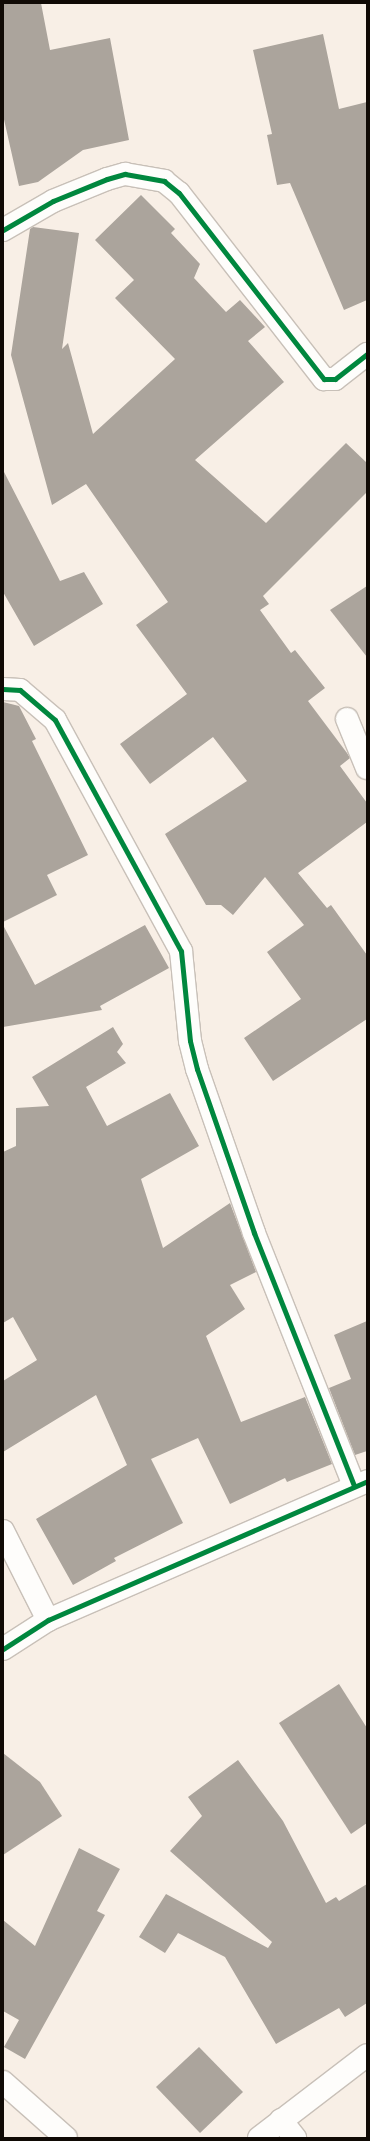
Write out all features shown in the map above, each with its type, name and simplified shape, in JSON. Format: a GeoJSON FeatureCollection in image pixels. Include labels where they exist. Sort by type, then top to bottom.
{"type":"FeatureCollection","features":[{"type":"Feature","properties":{"kind":"street"},"geometry":{"type":"LineString","coordinates":[[3,230],[53,201],[107,179],[125,174],[164,181],[179,193],[324,379],[335,379],[367,354]]}},
{"type":"Feature","properties":{"kind":"street"},"geometry":{"type":"LineString","coordinates":[[3,689],[20,690],[54,720],[181,951],[190,1041],[197,1069],[254,1233],[360,1483],[48,1620],[3,1649]]}},
{"type":"Feature","properties":{"kind":"street"},"geometry":{"type":"LineString","coordinates":[[347,719],[367,768]]}},
{"type":"Feature","properties":{"kind":"street"},"geometry":{"type":"LineString","coordinates":[[3,1531],[48,1620]]}},
{"type":"Feature","properties":{"kind":"street"},"geometry":{"type":"LineString","coordinates":[[259,2138],[367,2055]]}},
{"type":"Feature","properties":{"kind":"street"},"geometry":{"type":"LineString","coordinates":[[3,2082],[66,2138]]}},
{"type":"Feature","properties":{"kind":"street"},"geometry":{"type":"LineString","coordinates":[[281,2120],[295,2138]]}},
{"type":"Feature","properties":{"kind":"building"},"geometry":{"type":"Polygon","coordinates":[[[3,3],[41,3],[50,50],[110,38],[129,140],[83,150],[38,182],[19,186],[3,115],[3,3]]]}},
{"type":"Feature","properties":{"kind":"building"},"geometry":{"type":"Polygon","coordinates":[[[323,34],[339,109],[367,102],[367,300],[344,310],[290,183],[277,185],[267,135],[272,134],[253,50],[323,34]]]}},
{"type":"Feature","properties":{"kind":"building"},"geometry":{"type":"Polygon","coordinates":[[[141,195],[175,229],[171,233],[200,264],[194,278],[226,312],[240,300],[265,327],[248,341],[284,382],[195,460],[266,523],[346,443],[367,463],[367,492],[263,596],[269,604],[260,610],[291,653],[295,650],[325,688],[308,701],[350,758],[340,766],[367,803],[367,822],[298,873],[327,908],[331,905],[367,955],[367,1019],[273,1081],[244,1038],[301,999],[267,952],[304,925],[265,877],[233,915],[221,905],[206,905],[165,834],[247,781],[213,737],[150,784],[120,744],[187,694],[136,625],[168,602],[86,484],[52,505],[11,355],[30,229],[33,227],[79,233],[62,349],[68,343],[93,434],[175,359],[115,298],[134,280],[95,240],[141,195]]]}},
{"type":"Feature","properties":{"kind":"building"},"geometry":{"type":"Polygon","coordinates":[[[3,470],[60,581],[84,572],[103,604],[34,646],[3,592],[3,470]]]}},
{"type":"Feature","properties":{"kind":"building"},"geometry":{"type":"Polygon","coordinates":[[[367,586],[367,657],[330,610],[367,586]]]}},
{"type":"Feature","properties":{"kind":"building"},"geometry":{"type":"Polygon","coordinates":[[[3,702],[19,706],[36,739],[32,741],[88,855],[47,875],[57,895],[3,922],[3,702]]]}},
{"type":"Feature","properties":{"kind":"building"},"geometry":{"type":"Polygon","coordinates":[[[3,925],[35,985],[145,925],[169,968],[100,1006],[102,1010],[3,1027],[3,925]]]}},
{"type":"Feature","properties":{"kind":"building"},"geometry":{"type":"Polygon","coordinates":[[[113,1027],[123,1044],[117,1052],[126,1063],[86,1087],[107,1126],[170,1093],[199,1146],[141,1179],[163,1248],[230,1203],[256,1272],[230,1285],[245,1309],[206,1336],[241,1422],[305,1397],[332,1464],[287,1482],[285,1478],[230,1504],[198,1438],[151,1459],[183,1523],[114,1558],[116,1561],[73,1585],[36,1519],[127,1465],[96,1395],[3,1452],[3,1381],[37,1360],[13,1317],[3,1323],[3,1152],[16,1146],[16,1108],[49,1106],[32,1077],[113,1027]]]}},
{"type":"Feature","properties":{"kind":"building"},"geometry":{"type":"Polygon","coordinates":[[[367,1321],[367,1451],[355,1455],[329,1388],[351,1379],[334,1335],[367,1321]]]}},
{"type":"Feature","properties":{"kind":"building"},"geometry":{"type":"Polygon","coordinates":[[[339,1684],[367,1728],[367,1823],[351,1834],[279,1723],[339,1684]]]}},
{"type":"Feature","properties":{"kind":"building"},"geometry":{"type":"Polygon","coordinates":[[[3,1753],[40,1782],[62,1816],[3,1855],[3,1753]]]}},
{"type":"Feature","properties":{"kind":"building"},"geometry":{"type":"Polygon","coordinates":[[[238,1760],[283,1821],[326,1903],[336,1897],[339,1901],[367,1884],[367,2003],[345,2017],[339,2008],[276,2044],[225,1957],[178,1933],[165,1953],[139,1937],[166,1894],[268,1948],[272,1942],[170,1851],[202,1816],[188,1797],[238,1760]]]}},
{"type":"Feature","properties":{"kind":"building"},"geometry":{"type":"Polygon","coordinates":[[[79,1848],[120,1869],[97,1911],[105,1915],[25,2059],[4,2047],[19,2020],[3,2011],[3,1920],[35,1946],[79,1848]]]}},
{"type":"Feature","properties":{"kind":"building"},"geometry":{"type":"Polygon","coordinates":[[[199,2047],[243,2092],[200,2133],[156,2087],[199,2047]]]}},
{"type":"Feature","properties":{"kind":"cycle path"},"geometry":{"type":"LineString","coordinates":[[3,230],[53,201],[107,179],[125,174],[164,181],[179,193],[324,379],[335,379],[367,354]]}},
{"type":"Feature","properties":{"kind":"cycle path"},"geometry":{"type":"LineString","coordinates":[[3,689],[20,690],[55,720],[181,951],[190,1041],[197,1069],[254,1233],[354,1486]]}},
{"type":"Feature","properties":{"kind":"cycle path"},"geometry":{"type":"LineString","coordinates":[[3,1649],[48,1620],[367,1481]]}}]}
